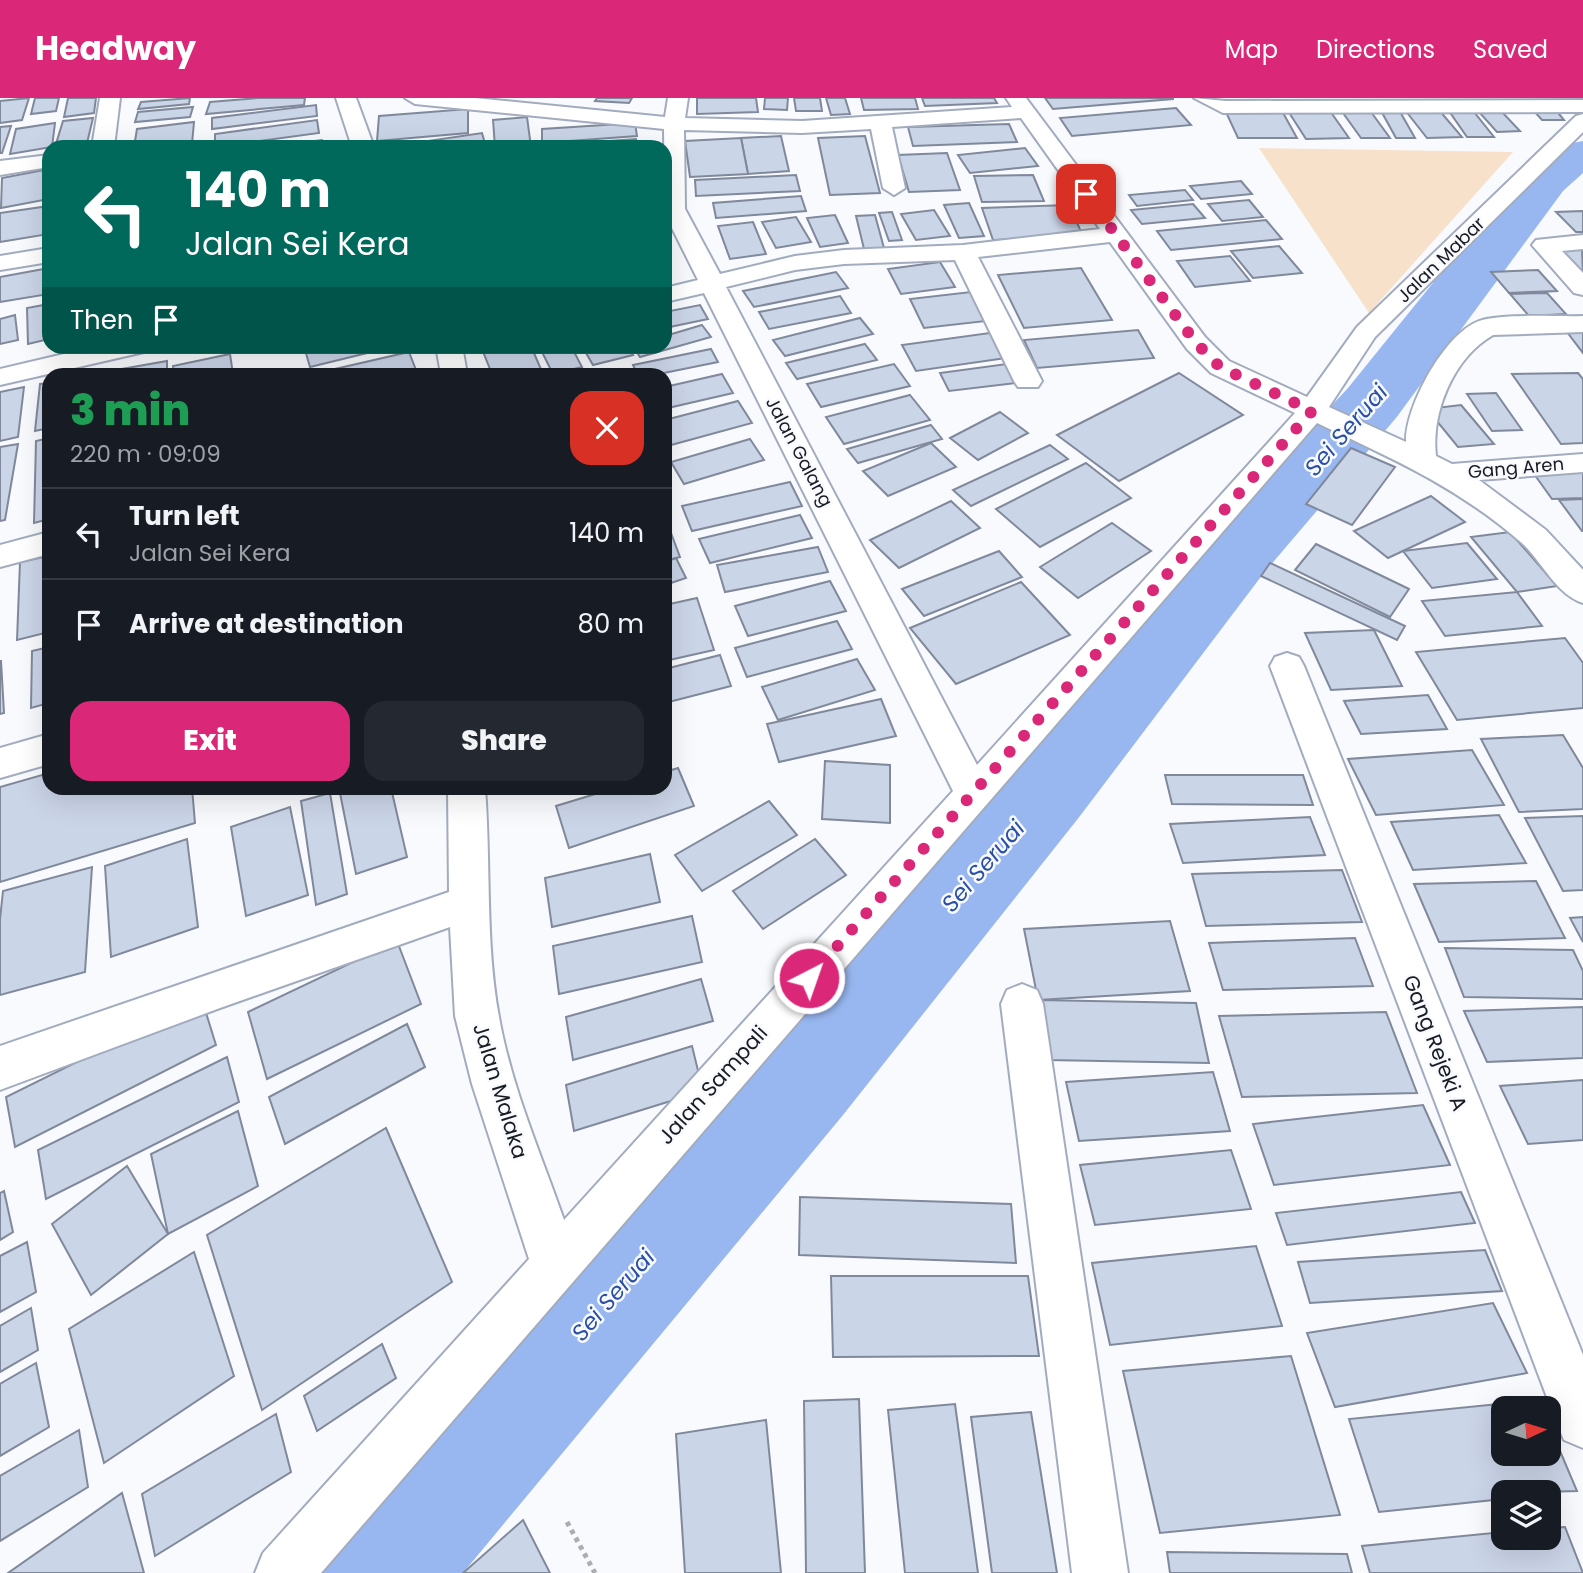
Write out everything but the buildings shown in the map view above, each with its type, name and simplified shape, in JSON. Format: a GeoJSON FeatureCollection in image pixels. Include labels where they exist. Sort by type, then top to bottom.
{"type":"FeatureCollection","features":[{"type":"Feature","properties":{"kind":"street"},"geometry":{"type":"LineString","coordinates":[[104,140],[110,98]]}},
{"type":"Feature","properties":{"kind":"street"},"geometry":{"type":"LineString","coordinates":[[346,98],[361,140]]}},
{"type":"Feature","properties":{"kind":"street"},"geometry":{"type":"LineString","coordinates":[[415,98],[676,111],[802,127],[880,122],[1021,105],[1196,343],[1220,367],[1426,464],[1486,499],[1535,538],[1583,591]]}},
{"type":"Feature","properties":{"kind":"street"},"geometry":{"type":"LineString","coordinates":[[1204,98],[1223,107],[1583,106]]}},
{"type":"Feature","properties":{"kind":"street","name":"Jalan Galang"},"geometry":{"type":"LineString","coordinates":[[676,111],[674,209],[973,794]]}},
{"type":"Feature","properties":{"kind":"street","name":"Jalan Mabar"},"geometry":{"type":"LineString","coordinates":[[1317,413],[1366,332],[1583,120]]}},
{"type":"Feature","properties":{"kind":"street"},"geometry":{"type":"LineString","coordinates":[[880,122],[894,188]]}},
{"type":"Feature","properties":{"kind":"street"},"geometry":{"type":"LineString","coordinates":[[0,168],[42,162]]}},
{"type":"Feature","properties":{"kind":"street"},"geometry":{"type":"LineString","coordinates":[[672,293],[796,263],[844,257],[963,252],[1116,234]]}},
{"type":"Feature","properties":{"kind":"street"},"geometry":{"type":"LineString","coordinates":[[1583,243],[1544,245],[1583,288]]}},
{"type":"Feature","properties":{"kind":"street"},"geometry":{"type":"LineString","coordinates":[[963,252],[1028,381]]}},
{"type":"Feature","properties":{"kind":"street"},"geometry":{"type":"LineString","coordinates":[[0,263],[42,256]]}},
{"type":"Feature","properties":{"kind":"street"},"geometry":{"type":"LineString","coordinates":[[1426,464],[1419,433],[1423,412],[1443,375],[1475,331],[1487,327],[1583,324]]}},
{"type":"Feature","properties":{"kind":"street"},"geometry":{"type":"LineString","coordinates":[[0,377],[100,354]]}},
{"type":"Feature","properties":{"kind":"street","name":"Jalan Sampali"},"geometry":{"type":"LineString","coordinates":[[283,1573],[973,794],[1317,413]]}},
{"type":"Feature","properties":{"kind":"street","name":"Gang Aren"},"geometry":{"type":"LineString","coordinates":[[1426,464],[1583,463]]}},
{"type":"Feature","properties":{"kind":"street"},"geometry":{"type":"LineString","coordinates":[[0,556],[42,545]]}},
{"type":"Feature","properties":{"kind":"street","name":"Gang Rejeki A"},"geometry":{"type":"LineString","coordinates":[[1287,666],[1583,1421]]}},
{"type":"Feature","properties":{"kind":"street"},"geometry":{"type":"LineString","coordinates":[[0,764],[42,752]]}},
{"type":"Feature","properties":{"kind":"street","name":"Jalan Malaka"},"geometry":{"type":"LineString","coordinates":[[467,795],[469,904],[477,1016],[495,1084],[555,1263]]}},
{"type":"Feature","properties":{"kind":"street"},"geometry":{"type":"LineString","coordinates":[[0,1068],[220,988],[469,904]]}},
{"type":"Feature","properties":{"kind":"street"},"geometry":{"type":"LineString","coordinates":[[1022,1004],[1100,1573]]}},
{"type":"Feature","properties":{"kind":"path"},"geometry":{"type":"LineString","coordinates":[[567,1522],[595,1573]]}},
{"type":"Feature","properties":{"kind":"shaded area"},"geometry":{"type":"Polygon","coordinates":[[[1259,148],[1513,152],[1369,313],[1259,148]]]}},
{"type":"Feature","properties":{"kind":"waterway","name":"Sei Seruai"},"geometry":{"type":"LineString","coordinates":[[374,1573],[805,1077],[1048,790],[1236,555],[1372,403],[1544,180],[1569,158],[1583,157]]}},
{"type":"Feature","properties":{"kind":"route"},"geometry":{"type":"LineString","coordinates":[[809,978],[1312,411],[1220,367],[1196,343],[1086,194]]}}]}
